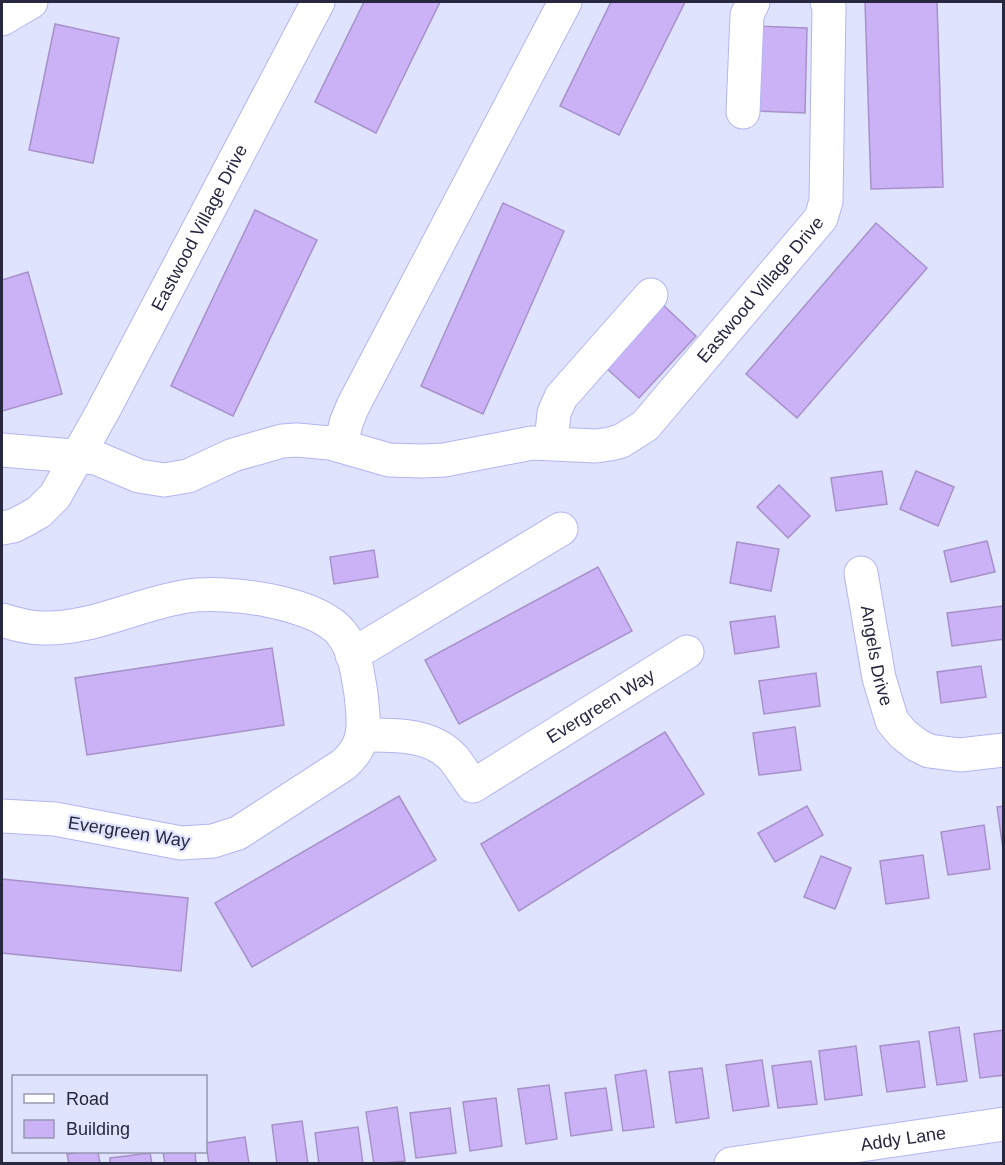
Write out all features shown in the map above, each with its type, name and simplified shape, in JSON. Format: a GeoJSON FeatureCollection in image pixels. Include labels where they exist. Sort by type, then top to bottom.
{"type":"FeatureCollection","features":[{"type":"Feature","properties":{"kind":"street"},"geometry":{"type":"LineString","coordinates":[[2,19],[31,2]]}},
{"type":"Feature","properties":{"kind":"street","name":"Eastwood Village Drive"},"geometry":{"type":"LineString","coordinates":[[2,528],[14,526],[25,520],[55,495],[103,411],[318,2]]}},
{"type":"Feature","properties":{"kind":"street"},"geometry":{"type":"LineString","coordinates":[[341,446],[346,423],[353,406],[565,2]]}},
{"type":"Feature","properties":{"kind":"street"},"geometry":{"type":"LineString","coordinates":[[743,112],[747,15],[753,2]]}},
{"type":"Feature","properties":{"kind":"street","name":"Eastwood Village Drive"},"geometry":{"type":"LineString","coordinates":[[2,450],[96,458],[139,477],[164,480],[188,476],[233,455],[282,441],[313,441],[341,446],[389,460],[423,461],[454,458],[514,445],[551,442],[596,446],[628,438],[645,426],[821,218],[826,201],[829,6],[827,2]]}},
{"type":"Feature","properties":{"kind":"street"},"geometry":{"type":"LineString","coordinates":[[551,442],[554,412],[561,397],[651,295]]}},
{"type":"Feature","properties":{"kind":"street"},"geometry":{"type":"LineString","coordinates":[[352,655],[561,530]]}},
{"type":"Feature","properties":{"kind":"street","name":"Angels Drive"},"geometry":{"type":"LineString","coordinates":[[861,573],[882,695],[892,721],[910,739],[929,751],[960,755],[1004,750]]}},
{"type":"Feature","properties":{"kind":"street","name":"Evergreen Way"},"geometry":{"type":"LineString","coordinates":[[2,620],[30,627],[58,628],[173,599],[210,594],[280,604],[315,614],[336,627],[346,640],[359,680],[363,715],[362,735],[355,755],[344,765],[238,832],[213,841],[181,843],[56,819],[2,816]]}},
{"type":"Feature","properties":{"kind":"street","name":"Evergreen Way"},"geometry":{"type":"LineString","coordinates":[[362,735],[406,736],[434,744],[454,759],[473,786],[687,652]]}},
{"type":"Feature","properties":{"kind":"street","name":"Addy Lane"},"geometry":{"type":"LineString","coordinates":[[731,1164],[791,1159],[1004,1124]]}},
{"type":"Feature","properties":{"kind":"building"},"geometry":{"type":"Polygon","coordinates":[[[364,2],[440,2],[376,133],[315,102],[364,2]]]}},
{"type":"Feature","properties":{"kind":"building"},"geometry":{"type":"Polygon","coordinates":[[[611,2],[685,2],[619,135],[560,106],[611,2]]]}},
{"type":"Feature","properties":{"kind":"building"},"geometry":{"type":"Polygon","coordinates":[[[865,2],[937,2],[943,187],[871,189],[865,2]]]}},
{"type":"Feature","properties":{"kind":"building"},"geometry":{"type":"Polygon","coordinates":[[[55,24],[119,38],[93,163],[29,150],[55,24]]]}},
{"type":"Feature","properties":{"kind":"building"},"geometry":{"type":"Polygon","coordinates":[[[758,26],[807,28],[805,113],[756,111],[758,26]]]}},
{"type":"Feature","properties":{"kind":"building"},"geometry":{"type":"Polygon","coordinates":[[[503,203],[564,231],[483,414],[421,386],[503,203]]]}},
{"type":"Feature","properties":{"kind":"building"},"geometry":{"type":"Polygon","coordinates":[[[255,210],[317,240],[233,416],[171,386],[255,210]]]}},
{"type":"Feature","properties":{"kind":"building"},"geometry":{"type":"Polygon","coordinates":[[[876,223],[927,268],[797,418],[746,374],[876,223]]]}},
{"type":"Feature","properties":{"kind":"building"},"geometry":{"type":"Polygon","coordinates":[[[28,272],[62,394],[2,411],[2,280],[28,272]]]}},
{"type":"Feature","properties":{"kind":"building"},"geometry":{"type":"Polygon","coordinates":[[[661,303],[696,336],[639,398],[604,366],[661,303]]]}},
{"type":"Feature","properties":{"kind":"building"},"geometry":{"type":"Polygon","coordinates":[[[882,471],[887,504],[836,511],[831,478],[882,471]]]}},
{"type":"Feature","properties":{"kind":"building"},"geometry":{"type":"Polygon","coordinates":[[[916,471],[954,487],[938,526],[900,509],[916,471]]]}},
{"type":"Feature","properties":{"kind":"building"},"geometry":{"type":"Polygon","coordinates":[[[779,485],[810,516],[788,538],[757,507],[779,485]]]}},
{"type":"Feature","properties":{"kind":"building"},"geometry":{"type":"Polygon","coordinates":[[[987,541],[995,572],[951,582],[944,551],[987,541]]]}},
{"type":"Feature","properties":{"kind":"building"},"geometry":{"type":"Polygon","coordinates":[[[737,542],[779,549],[771,591],[730,583],[737,542]]]}},
{"type":"Feature","properties":{"kind":"building"},"geometry":{"type":"Polygon","coordinates":[[[374,550],[378,577],[334,584],[330,557],[374,550]]]}},
{"type":"Feature","properties":{"kind":"building"},"geometry":{"type":"Polygon","coordinates":[[[598,567],[632,631],[459,724],[425,660],[598,567]]]}},
{"type":"Feature","properties":{"kind":"building"},"geometry":{"type":"Polygon","coordinates":[[[1003,606],[1004,639],[952,646],[947,613],[1003,606]]]}},
{"type":"Feature","properties":{"kind":"building"},"geometry":{"type":"Polygon","coordinates":[[[775,616],[779,647],[735,654],[730,622],[775,616]]]}},
{"type":"Feature","properties":{"kind":"building"},"geometry":{"type":"Polygon","coordinates":[[[272,648],[284,725],[87,755],[75,678],[272,648]]]}},
{"type":"Feature","properties":{"kind":"building"},"geometry":{"type":"Polygon","coordinates":[[[981,666],[986,697],[941,703],[937,672],[981,666]]]}},
{"type":"Feature","properties":{"kind":"building"},"geometry":{"type":"Polygon","coordinates":[[[816,673],[820,706],[764,714],[759,681],[816,673]]]}},
{"type":"Feature","properties":{"kind":"building"},"geometry":{"type":"Polygon","coordinates":[[[795,727],[801,770],[759,775],[753,733],[795,727]]]}},
{"type":"Feature","properties":{"kind":"building"},"geometry":{"type":"Polygon","coordinates":[[[665,732],[704,794],[519,911],[481,844],[665,732]]]}},
{"type":"Feature","properties":{"kind":"building"},"geometry":{"type":"Polygon","coordinates":[[[399,796],[436,860],[252,967],[215,903],[399,796]]]}},
{"type":"Feature","properties":{"kind":"building"},"geometry":{"type":"Polygon","coordinates":[[[807,806],[823,835],[775,862],[758,833],[807,806]]]}},
{"type":"Feature","properties":{"kind":"building"},"geometry":{"type":"Polygon","coordinates":[[[1004,806],[1004,856],[997,807],[1004,806]]]}},
{"type":"Feature","properties":{"kind":"building"},"geometry":{"type":"Polygon","coordinates":[[[984,825],[990,869],[948,875],[941,832],[984,825]]]}},
{"type":"Feature","properties":{"kind":"building"},"geometry":{"type":"Polygon","coordinates":[[[923,855],[929,898],[886,904],[880,861],[923,855]]]}},
{"type":"Feature","properties":{"kind":"building"},"geometry":{"type":"Polygon","coordinates":[[[821,856],[851,868],[835,909],[804,897],[821,856]]]}},
{"type":"Feature","properties":{"kind":"building"},"geometry":{"type":"Polygon","coordinates":[[[2,879],[188,898],[181,971],[2,953],[2,879]]]}},
{"type":"Feature","properties":{"kind":"building"},"geometry":{"type":"Polygon","coordinates":[[[959,1027],[967,1081],[937,1085],[929,1032],[959,1027]]]}},
{"type":"Feature","properties":{"kind":"building"},"geometry":{"type":"Polygon","coordinates":[[[1004,1030],[1004,1075],[980,1078],[974,1034],[1004,1030]]]}},
{"type":"Feature","properties":{"kind":"building"},"geometry":{"type":"Polygon","coordinates":[[[919,1041],[925,1087],[887,1092],[880,1046],[919,1041]]]}},
{"type":"Feature","properties":{"kind":"building"},"geometry":{"type":"Polygon","coordinates":[[[856,1046],[862,1095],[825,1100],[819,1051],[856,1046]]]}},
{"type":"Feature","properties":{"kind":"building"},"geometry":{"type":"Polygon","coordinates":[[[762,1060],[769,1106],[733,1111],[726,1065],[762,1060]]]}},
{"type":"Feature","properties":{"kind":"building"},"geometry":{"type":"Polygon","coordinates":[[[811,1061],[817,1104],[778,1108],[772,1066],[811,1061]]]}},
{"type":"Feature","properties":{"kind":"building"},"geometry":{"type":"Polygon","coordinates":[[[702,1068],[709,1118],[676,1123],[669,1072],[702,1068]]]}},
{"type":"Feature","properties":{"kind":"building"},"geometry":{"type":"Polygon","coordinates":[[[646,1070],[654,1127],[623,1131],[615,1075],[646,1070]]]}},
{"type":"Feature","properties":{"kind":"building"},"geometry":{"type":"Polygon","coordinates":[[[549,1085],[557,1139],[526,1144],[518,1089],[549,1085]]]}},
{"type":"Feature","properties":{"kind":"building"},"geometry":{"type":"Polygon","coordinates":[[[606,1088],[612,1130],[571,1136],[565,1093],[606,1088]]]}},
{"type":"Feature","properties":{"kind":"building"},"geometry":{"type":"Polygon","coordinates":[[[496,1098],[502,1146],[470,1151],[463,1102],[496,1098]]]}},
{"type":"Feature","properties":{"kind":"building"},"geometry":{"type":"Polygon","coordinates":[[[397,1107],[405,1161],[374,1164],[366,1112],[397,1107]]]}},
{"type":"Feature","properties":{"kind":"building"},"geometry":{"type":"Polygon","coordinates":[[[450,1108],[456,1153],[416,1158],[410,1113],[450,1108]]]}},
{"type":"Feature","properties":{"kind":"building"},"geometry":{"type":"Polygon","coordinates":[[[302,1121],[308,1164],[277,1164],[272,1125],[302,1121]]]}},
{"type":"Feature","properties":{"kind":"building"},"geometry":{"type":"Polygon","coordinates":[[[358,1127],[363,1164],[319,1164],[315,1133],[358,1127]]]}},
{"type":"Feature","properties":{"kind":"building"},"geometry":{"type":"Polygon","coordinates":[[[245,1137],[249,1164],[209,1164],[207,1143],[245,1137]]]}},
{"type":"Feature","properties":{"kind":"building"},"geometry":{"type":"Polygon","coordinates":[[[98,1153],[100,1164],[69,1164],[67,1154],[98,1153]]]}},
{"type":"Feature","properties":{"kind":"building"},"geometry":{"type":"Polygon","coordinates":[[[150,1153],[152,1164],[110,1164],[110,1158],[150,1153]]]}},
{"type":"Feature","properties":{"kind":"building"},"geometry":{"type":"Polygon","coordinates":[[[163,1153],[195,1153],[196,1164],[165,1164],[163,1153]]]}}]}
